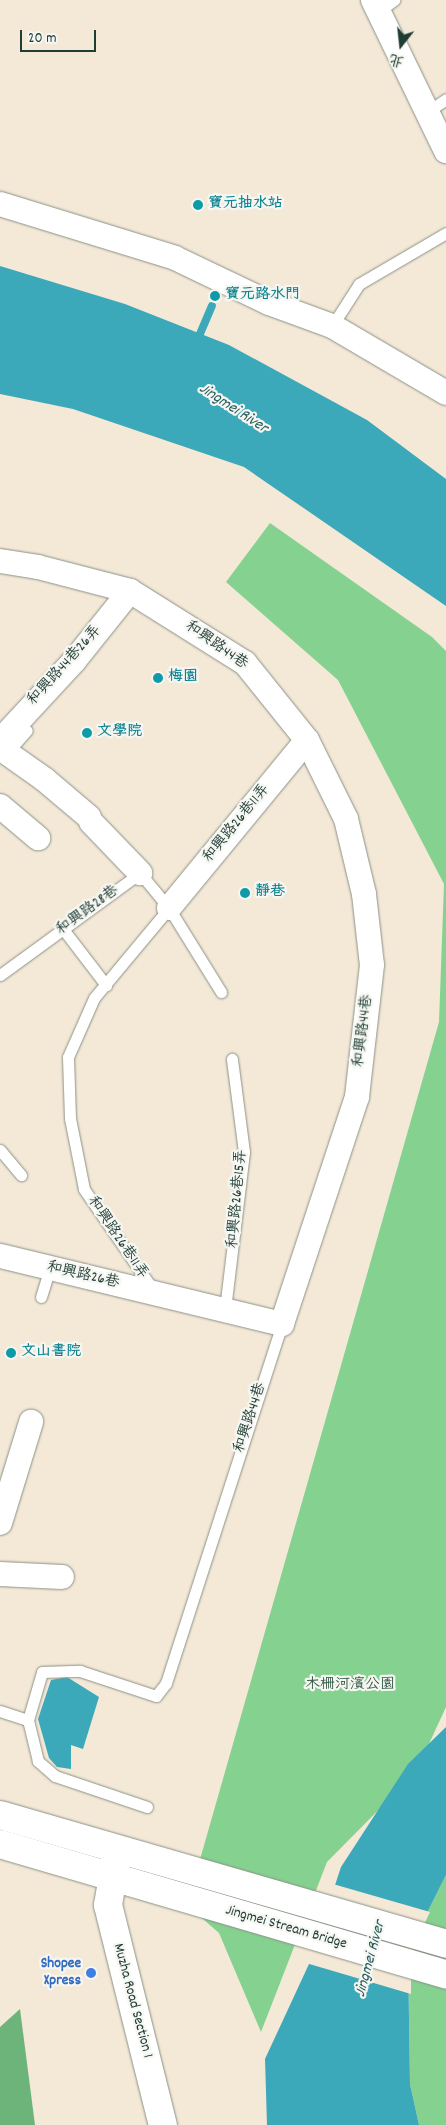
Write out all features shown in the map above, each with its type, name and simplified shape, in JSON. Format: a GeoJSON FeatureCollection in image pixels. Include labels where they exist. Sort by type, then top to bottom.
{"type":"FeatureCollection","features":[{"type":"Feature","properties":{"kind":"main road"},"geometry":{"type":"LineString","coordinates":[[0,1815],[118,1849]]}},
{"type":"Feature","properties":{"kind":"main road"},"geometry":{"type":"LineString","coordinates":[[0,1844],[110,1877]]}},
{"type":"Feature","properties":{"kind":"main road","name":"Jingmei Stream Bridge"},"geometry":{"type":"LineString","coordinates":[[118,1849],[446,1944]]}},
{"type":"Feature","properties":{"kind":"main road","name":"Muzha Road Section 1"},"geometry":{"type":"LineString","coordinates":[[118,1849],[110,1877],[108,1905],[163,2125]]}},
{"type":"Feature","properties":{"kind":"main road","name":"Jingmei Stream Bridge"},"geometry":{"type":"LineString","coordinates":[[110,1877],[446,1974]]}},
{"type":"Feature","properties":{"kind":"street"},"geometry":{"type":"LineString","coordinates":[[382,4],[437,106],[446,151]]}},
{"type":"Feature","properties":{"kind":"street"},"geometry":{"type":"LineString","coordinates":[[0,204],[175,258],[269,303],[332,326],[446,393]]}},
{"type":"Feature","properties":{"kind":"street","name":"和興路44巷"},"geometry":{"type":"LineString","coordinates":[[0,562],[38,567],[130,592],[245,664],[307,740],[346,819],[364,894],[372,965],[356,1097],[282,1324]]}},
{"type":"Feature","properties":{"kind":"street","name":"和興路44巷26弄"},"geometry":{"type":"LineString","coordinates":[[2,747],[130,592]]}},
{"type":"Feature","properties":{"kind":"street","name":"和興路26巷11弄"},"geometry":{"type":"LineString","coordinates":[[169,908],[307,740]]}},
{"type":"Feature","properties":{"kind":"street"},"geometry":{"type":"LineString","coordinates":[[2,747],[44,779],[90,820],[140,873]]}},
{"type":"Feature","properties":{"kind":"street"},"geometry":{"type":"LineString","coordinates":[[0,806],[38,838]]}},
{"type":"Feature","properties":{"kind":"street","name":"和興路26巷"},"geometry":{"type":"LineString","coordinates":[[0,1256],[282,1324]]}},
{"type":"Feature","properties":{"kind":"street"},"geometry":{"type":"LineString","coordinates":[[0,1522],[31,1422]]}},
{"type":"Feature","properties":{"kind":"street"},"geometry":{"type":"LineString","coordinates":[[0,1574],[62,1577]]}},
{"type":"Feature","properties":{"kind":"lane"},"geometry":{"type":"LineString","coordinates":[[332,326],[359,284],[446,233]]}},
{"type":"Feature","properties":{"kind":"lane"},"geometry":{"type":"LineString","coordinates":[[2,747],[27,730]]}},
{"type":"Feature","properties":{"kind":"lane"},"geometry":{"type":"LineString","coordinates":[[140,873],[169,908],[221,992]]}},
{"type":"Feature","properties":{"kind":"lane","name":"和興路28巷"},"geometry":{"type":"LineString","coordinates":[[0,975],[140,873]]}},
{"type":"Feature","properties":{"kind":"lane","name":"和興路26巷11弄"},"geometry":{"type":"LineString","coordinates":[[155,1293],[84,1189],[70,1118],[68,1057],[94,998],[169,908]]}},
{"type":"Feature","properties":{"kind":"lane"},"geometry":{"type":"LineString","coordinates":[[63,929],[106,985]]}},
{"type":"Feature","properties":{"kind":"lane","name":"和興路26巷15弄"},"geometry":{"type":"LineString","coordinates":[[225,1309],[244,1152],[232,1059]]}},
{"type":"Feature","properties":{"kind":"lane"},"geometry":{"type":"LineString","coordinates":[[0,1150],[21,1174]]}},
{"type":"Feature","properties":{"kind":"lane"},"geometry":{"type":"LineString","coordinates":[[41,1297],[50,1268]]}},
{"type":"Feature","properties":{"kind":"lane","name":"和興路44巷"},"geometry":{"type":"LineString","coordinates":[[28,1720],[42,1672],[80,1671],[156,1696],[166,1683],[282,1324]]}},
{"type":"Feature","properties":{"kind":"lane"},"geometry":{"type":"LineString","coordinates":[[0,1711],[28,1720],[38,1762],[55,1776],[147,1807]]}},
{"type":"Feature","properties":{"kind":"green space","name":"木柵河濱公園"},"geometry":{"type":"Polygon","coordinates":[[[270,523],[432,637],[446,651],[446,1707],[416,1772],[327,1862],[261,2032],[219,1933],[187,1905],[439,1022],[444,884],[338,680],[226,582],[270,523]]]}},
{"type":"Feature","properties":{"kind":"green space"},"geometry":{"type":"Polygon","coordinates":[[[446,1875],[446,2125],[419,2125],[410,2084],[408,1951],[446,1875]]]}},
{"type":"Feature","properties":{"kind":"green space"},"geometry":{"type":"Polygon","coordinates":[[[20,2009],[35,2125],[0,2125],[0,2027],[20,2009]]]}},
{"type":"Feature","properties":{"kind":"water","name":"Jingmei River"},"geometry":{"type":"Polygon","coordinates":[[[0,266],[125,304],[229,345],[367,420],[446,479],[446,606],[244,467],[73,409],[0,394],[0,266]]]}},
{"type":"Feature","properties":{"kind":"water"},"geometry":{"type":"Polygon","coordinates":[[[67,1677],[99,1697],[83,1749],[71,1745],[71,1769],[57,1767],[49,1758],[38,1719],[51,1680],[67,1677]]]}},
{"type":"Feature","properties":{"kind":"water","name":"Jingmei River"},"geometry":{"type":"Polygon","coordinates":[[[446,1727],[446,1875],[408,1951],[410,2084],[419,2125],[267,2125],[265,2059],[309,1964],[341,1867],[408,1764],[446,1727]]]}},
{"type":"Feature","properties":{"kind":"pier"},"geometry":{"type":"Polygon","coordinates":[[[333,1884],[430,1912],[411,1952],[411,1994],[306,1963],[333,1884]]]}},
{"type":"Feature","properties":{"kind":"waterway"},"geometry":{"type":"LineString","coordinates":[[197,341],[212,306]]}},
{"type":"Feature","properties":{"kind":"place","name":"寶元抽水站"},"geometry":{"type":"Point","coordinates":[198,205]}},
{"type":"Feature","properties":{"kind":"place","name":"寶元路水門"},"geometry":{"type":"Point","coordinates":[215,296]}},
{"type":"Feature","properties":{"kind":"place","name":"梅園"},"geometry":{"type":"Point","coordinates":[158,678]}},
{"type":"Feature","properties":{"kind":"place","name":"文學院"},"geometry":{"type":"Point","coordinates":[87,733]}},
{"type":"Feature","properties":{"kind":"place","name":"靜巷"},"geometry":{"type":"Point","coordinates":[245,893]}},
{"type":"Feature","properties":{"kind":"place","name":"文山書院"},"geometry":{"type":"Point","coordinates":[11,1353]}},
{"type":"Feature","properties":{"kind":"place","name":"Shopee Xpress"},"geometry":{"type":"Point","coordinates":[91,1973]}}]}
